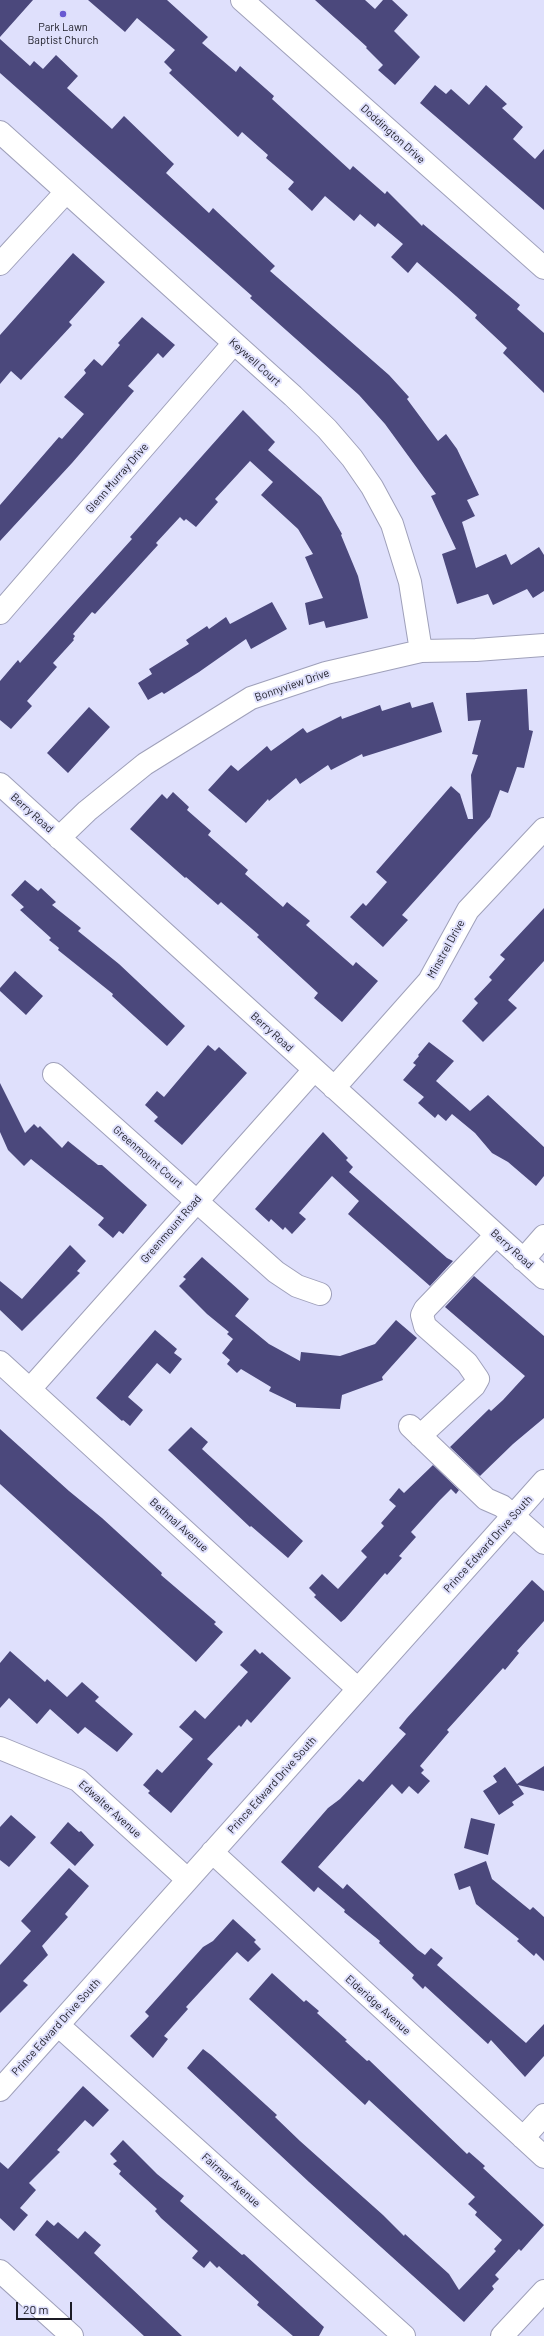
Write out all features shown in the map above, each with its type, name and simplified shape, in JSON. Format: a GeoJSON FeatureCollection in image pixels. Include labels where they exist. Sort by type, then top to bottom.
{"type":"FeatureCollection","features":[{"type":"Feature","properties":{"kind":"street","name":"Doddington Drive"},"geometry":{"type":"LineString","coordinates":[[242,0],[544,268]]}},
{"type":"Feature","properties":{"kind":"street","name":"Keywell Court"},"geometry":{"type":"LineString","coordinates":[[0,132],[327,429],[352,458],[372,487],[392,524],[410,582],[421,651]]}},
{"type":"Feature","properties":{"kind":"street"},"geometry":{"type":"LineString","coordinates":[[0,264],[66,192]]}},
{"type":"Feature","properties":{"kind":"street","name":"Glenn Murray Drive"},"geometry":{"type":"LineString","coordinates":[[0,613],[234,343]]}},
{"type":"Feature","properties":{"kind":"street","name":"Bonnyview Drive"},"geometry":{"type":"LineString","coordinates":[[59,838],[87,811],[145,764],[251,698],[326,673],[421,651],[476,650],[544,645]]}},
{"type":"Feature","properties":{"kind":"street","name":"Berry Road"},"geometry":{"type":"LineString","coordinates":[[0,784],[544,1278]]}},
{"type":"Feature","properties":{"kind":"street","name":"Minstrel Drive"},"geometry":{"type":"LineString","coordinates":[[334,1088],[429,981],[468,910],[544,829]]}},
{"type":"Feature","properties":{"kind":"street","name":"Greenmount Road"},"geometry":{"type":"LineString","coordinates":[[30,1389],[314,1070]]}},
{"type":"Feature","properties":{"kind":"street","name":"Greenmount Court"},"geometry":{"type":"LineString","coordinates":[[54,1074],[276,1272],[296,1286],[320,1294]]}},
{"type":"Feature","properties":{"kind":"street"},"geometry":{"type":"LineString","coordinates":[[496,1235],[425,1309],[422,1315],[425,1326],[467,1363],[478,1379],[474,1386],[415,1431],[486,1499],[502,1506],[544,1542]]}},
{"type":"Feature","properties":{"kind":"street"},"geometry":{"type":"LineString","coordinates":[[523,1260],[544,1236]]}},
{"type":"Feature","properties":{"kind":"street","name":"Bethnal Avenue"},"geometry":{"type":"LineString","coordinates":[[0,1362],[358,1689]]}},
{"type":"Feature","properties":{"kind":"street","name":"Prince Edward Drive South"},"geometry":{"type":"LineString","coordinates":[[0,2090],[544,1481]]}},
{"type":"Feature","properties":{"kind":"street","name":"Edwalter Avenue"},"geometry":{"type":"LineString","coordinates":[[0,1748],[78,1780],[187,1879]]}},
{"type":"Feature","properties":{"kind":"street","name":"Elderidge Avenue"},"geometry":{"type":"LineString","coordinates":[[212,1852],[544,2157]]}},
{"type":"Feature","properties":{"kind":"street","name":"Fairmar Avenue"},"geometry":{"type":"LineString","coordinates":[[58,2025],[404,2336]]}},
{"type":"Feature","properties":{"kind":"street"},"geometry":{"type":"LineString","coordinates":[[523,2138],[544,2114]]}},
{"type":"Feature","properties":{"kind":"street"},"geometry":{"type":"LineString","coordinates":[[0,2271],[72,2336]]}},
{"type":"Feature","properties":{"kind":"street"},"geometry":{"type":"LineString","coordinates":[[502,2336],[544,2291]]}},
{"type":"Feature","properties":{"kind":"building"},"geometry":{"type":"Polygon","coordinates":[[[0,0],[33,0],[0,37],[0,0]]]}},
{"type":"Feature","properties":{"kind":"building"},"geometry":{"type":"Polygon","coordinates":[[[88,0],[167,0],[208,37],[202,43],[236,72],[240,66],[274,96],[272,99],[350,170],[353,166],[385,194],[387,191],[422,226],[423,224],[520,305],[517,309],[544,333],[544,393],[503,353],[507,348],[475,318],[477,315],[456,296],[417,262],[408,273],[391,257],[403,244],[378,223],[375,227],[360,214],[354,221],[325,196],[312,211],[288,189],[294,182],[266,158],[268,155],[242,132],[238,137],[169,73],[172,70],[164,62],[175,50],[137,18],[125,32],[88,0]]]}},
{"type":"Feature","properties":{"kind":"building"},"geometry":{"type":"Polygon","coordinates":[[[315,0],[365,0],[375,9],[383,0],[392,0],[408,15],[394,31],[420,57],[395,85],[378,70],[383,65],[366,48],[367,47],[315,0]]]}},
{"type":"Feature","properties":{"kind":"building"},"geometry":{"type":"Polygon","coordinates":[[[0,39],[30,66],[34,61],[43,69],[56,55],[78,76],[67,88],[112,129],[124,116],[174,164],[166,173],[209,213],[213,208],[275,266],[270,271],[389,375],[409,397],[407,399],[438,441],[446,434],[457,449],[479,495],[467,500],[475,516],[462,522],[476,568],[506,554],[511,565],[539,547],[544,555],[544,591],[533,598],[527,589],[493,605],[488,594],[457,604],[442,554],[456,549],[431,496],[436,494],[385,424],[359,395],[250,298],[252,296],[0,73],[0,39]]]}},
{"type":"Feature","properties":{"kind":"building"},"geometry":{"type":"Polygon","coordinates":[[[435,85],[446,94],[451,89],[469,105],[486,85],[507,104],[502,108],[523,127],[513,139],[535,159],[544,149],[544,210],[420,103],[435,85]]]}},
{"type":"Feature","properties":{"kind":"building"},"geometry":{"type":"Polygon","coordinates":[[[73,253],[105,282],[69,322],[72,325],[21,380],[11,371],[0,384],[0,335],[73,253]]]}},
{"type":"Feature","properties":{"kind":"building"},"geometry":{"type":"Polygon","coordinates":[[[142,317],[175,345],[163,358],[158,353],[128,386],[134,391],[72,463],[0,541],[0,505],[59,437],[62,439],[84,414],[64,397],[86,373],[84,370],[94,359],[102,366],[120,345],[118,343],[142,317]]]}},
{"type":"Feature","properties":{"kind":"building"},"geometry":{"type":"Polygon","coordinates":[[[243,410],[275,442],[268,450],[321,497],[342,534],[341,535],[358,576],[368,618],[326,628],[324,621],[309,625],[305,603],[323,598],[305,557],[313,554],[298,529],[261,495],[273,482],[250,461],[215,499],[218,502],[196,527],[186,519],[184,521],[180,517],[156,543],[158,545],[95,614],[92,612],[73,634],[75,636],[73,639],[74,640],[53,663],[57,667],[27,701],[32,706],[11,729],[0,720],[0,681],[18,660],[20,663],[132,539],[130,537],[243,410]]]}},
{"type":"Feature","properties":{"kind":"building"},"geometry":{"type":"Polygon","coordinates":[[[272,602],[287,629],[251,649],[246,639],[199,672],[164,694],[162,692],[148,700],[138,683],[152,674],[149,669],[189,644],[186,640],[207,626],[209,629],[226,617],[230,624],[272,602]]]}},
{"type":"Feature","properties":{"kind":"building"},"geometry":{"type":"Polygon","coordinates":[[[527,689],[529,730],[533,731],[524,768],[517,767],[508,793],[500,790],[490,817],[402,915],[408,920],[383,947],[350,917],[363,903],[366,906],[387,882],[376,872],[451,786],[460,794],[468,819],[473,819],[471,775],[478,755],[472,754],[481,720],[468,721],[466,693],[527,689]]]}},
{"type":"Feature","properties":{"kind":"building"},"geometry":{"type":"Polygon","coordinates":[[[410,702],[412,708],[433,702],[442,732],[363,757],[362,754],[331,770],[328,765],[300,784],[296,778],[269,801],[268,799],[246,823],[208,790],[231,765],[238,771],[267,746],[271,751],[303,728],[307,733],[341,716],[342,719],[380,705],[382,711],[410,702]]]}},
{"type":"Feature","properties":{"kind":"building"},"geometry":{"type":"Polygon","coordinates":[[[89,707],[110,727],[68,773],[47,753],[89,707]]]}},
{"type":"Feature","properties":{"kind":"building"},"geometry":{"type":"Polygon","coordinates":[[[173,792],[189,807],[187,810],[211,831],[208,835],[248,870],[245,874],[283,907],[287,902],[310,921],[306,925],[353,966],[356,962],[378,981],[342,1022],[314,998],[318,993],[257,937],[259,935],[221,902],[218,905],[186,877],[185,878],[130,829],[162,794],[167,799],[173,792]]]}},
{"type":"Feature","properties":{"kind":"building"},"geometry":{"type":"Polygon","coordinates":[[[25,880],[38,891],[41,888],[56,902],[52,905],[81,928],[78,931],[119,964],[185,1026],[167,1046],[112,996],[113,994],[58,950],[59,948],[49,940],[51,938],[20,910],[24,907],[11,895],[25,880]]]}},
{"type":"Feature","properties":{"kind":"building"},"geometry":{"type":"Polygon","coordinates":[[[544,908],[544,961],[508,1000],[517,1008],[483,1042],[462,1021],[478,1003],[474,999],[492,980],[489,977],[505,959],[500,955],[544,908]]]}},
{"type":"Feature","properties":{"kind":"building"},"geometry":{"type":"Polygon","coordinates":[[[15,971],[43,996],[26,1015],[0,991],[0,988],[15,971]]]}},
{"type":"Feature","properties":{"kind":"building"},"geometry":{"type":"Polygon","coordinates":[[[429,1042],[454,1061],[436,1081],[470,1111],[488,1095],[544,1147],[544,1176],[536,1186],[508,1162],[492,1153],[475,1133],[452,1114],[446,1121],[438,1114],[435,1118],[418,1103],[424,1097],[403,1080],[416,1065],[413,1063],[429,1042]]]}},
{"type":"Feature","properties":{"kind":"building"},"geometry":{"type":"Polygon","coordinates":[[[208,1045],[215,1051],[219,1047],[247,1073],[182,1145],[154,1121],[158,1117],[145,1105],[157,1091],[164,1097],[208,1045]]]}},
{"type":"Feature","properties":{"kind":"building"},"geometry":{"type":"Polygon","coordinates":[[[0,1083],[25,1133],[34,1124],[38,1128],[40,1126],[62,1148],[68,1141],[98,1165],[102,1165],[147,1205],[123,1234],[119,1231],[113,1238],[98,1225],[104,1218],[31,1159],[24,1166],[8,1150],[0,1132],[0,1083]]]}},
{"type":"Feature","properties":{"kind":"building"},"geometry":{"type":"Polygon","coordinates":[[[323,1132],[348,1158],[346,1160],[353,1167],[349,1172],[447,1258],[453,1261],[430,1286],[348,1214],[359,1201],[332,1176],[299,1213],[306,1219],[292,1234],[285,1227],[283,1230],[271,1219],[269,1222],[255,1209],[323,1132]]]}},
{"type":"Feature","properties":{"kind":"building"},"geometry":{"type":"Polygon","coordinates":[[[70,1245],[86,1261],[77,1271],[80,1273],[22,1331],[0,1310],[0,1281],[22,1299],[70,1245]]]}},
{"type":"Feature","properties":{"kind":"building"},"geometry":{"type":"Polygon","coordinates":[[[202,1257],[249,1299],[235,1316],[269,1344],[300,1361],[301,1352],[340,1356],[375,1344],[396,1320],[417,1338],[382,1377],[383,1380],[342,1395],[340,1409],[296,1407],[296,1404],[269,1391],[271,1387],[241,1369],[237,1373],[227,1364],[230,1360],[222,1353],[233,1339],[227,1334],[229,1332],[207,1314],[179,1286],[186,1279],[183,1277],[202,1257]]]}},
{"type":"Feature","properties":{"kind":"building"},"geometry":{"type":"Polygon","coordinates":[[[474,1276],[544,1336],[544,1418],[513,1444],[480,1476],[450,1447],[489,1409],[491,1411],[503,1400],[525,1376],[445,1307],[474,1276]]]}},
{"type":"Feature","properties":{"kind":"building"},"geometry":{"type":"Polygon","coordinates":[[[155,1330],[177,1349],[174,1353],[182,1359],[170,1374],[157,1363],[128,1397],[143,1410],[130,1426],[123,1420],[122,1421],[96,1398],[155,1330]]]}},
{"type":"Feature","properties":{"kind":"building"},"geometry":{"type":"Polygon","coordinates":[[[191,1427],[208,1442],[202,1449],[303,1541],[288,1558],[251,1526],[250,1527],[168,1450],[191,1427]]]}},
{"type":"Feature","properties":{"kind":"building"},"geometry":{"type":"Polygon","coordinates":[[[0,1429],[69,1491],[102,1518],[162,1573],[161,1575],[216,1622],[214,1624],[223,1632],[196,1662],[0,1484],[0,1429]]]}},
{"type":"Feature","properties":{"kind":"building"},"geometry":{"type":"Polygon","coordinates":[[[433,1465],[459,1490],[456,1494],[451,1489],[411,1532],[416,1537],[399,1556],[402,1558],[387,1575],[385,1573],[341,1622],[314,1597],[316,1595],[309,1588],[322,1574],[338,1589],[367,1557],[361,1551],[384,1526],[381,1523],[396,1506],[389,1500],[399,1488],[404,1493],[433,1465]]]}},
{"type":"Feature","properties":{"kind":"building"},"geometry":{"type":"Polygon","coordinates":[[[532,1580],[544,1591],[544,1621],[517,1651],[519,1653],[505,1670],[503,1668],[447,1730],[449,1732],[420,1766],[424,1770],[421,1773],[430,1781],[418,1794],[409,1786],[402,1794],[392,1784],[318,1867],[343,1889],[347,1884],[418,1950],[425,1955],[431,1948],[443,1958],[437,1965],[526,2043],[544,2024],[544,2056],[525,2077],[491,2040],[488,2044],[425,1986],[423,1989],[412,1978],[414,1975],[379,1943],[380,1941],[344,1912],[345,1910],[318,1887],[314,1892],[281,1862],[328,1808],[340,1799],[359,1779],[363,1782],[406,1734],[399,1728],[407,1718],[532,1580]]]}},
{"type":"Feature","properties":{"kind":"building"},"geometry":{"type":"Polygon","coordinates":[[[255,1649],[260,1654],[262,1652],[291,1678],[251,1723],[247,1719],[241,1727],[239,1725],[207,1759],[213,1764],[171,1813],[148,1793],[150,1791],[143,1785],[157,1769],[162,1773],[193,1739],[179,1727],[195,1710],[205,1719],[248,1672],[240,1665],[255,1649]]]}},
{"type":"Feature","properties":{"kind":"building"},"geometry":{"type":"Polygon","coordinates":[[[10,1651],[45,1682],[47,1679],[67,1697],[82,1682],[99,1697],[95,1701],[133,1734],[117,1752],[85,1727],[78,1734],[50,1709],[37,1724],[9,1698],[0,1708],[0,1663],[10,1651]]]}},
{"type":"Feature","properties":{"kind":"building"},"geometry":{"type":"Polygon","coordinates":[[[544,1766],[544,1791],[518,1785],[524,1794],[512,1802],[514,1805],[499,1815],[483,1791],[497,1782],[493,1776],[505,1767],[517,1784],[544,1766]]]}},
{"type":"Feature","properties":{"kind":"building"},"geometry":{"type":"Polygon","coordinates":[[[11,1815],[36,1837],[9,1867],[0,1860],[0,1827],[11,1815]]]}},
{"type":"Feature","properties":{"kind":"building"},"geometry":{"type":"Polygon","coordinates":[[[471,1818],[495,1824],[488,1855],[464,1848],[471,1818]]]}},
{"type":"Feature","properties":{"kind":"building"},"geometry":{"type":"Polygon","coordinates":[[[68,1822],[79,1832],[81,1831],[94,1845],[75,1866],[50,1843],[68,1822]]]}},
{"type":"Feature","properties":{"kind":"building"},"geometry":{"type":"Polygon","coordinates":[[[486,1861],[492,1879],[530,1910],[533,1907],[544,1917],[544,1961],[536,1953],[534,1956],[517,1941],[519,1939],[476,1904],[470,1886],[459,1890],[454,1874],[486,1861]]]}},
{"type":"Feature","properties":{"kind":"building"},"geometry":{"type":"Polygon","coordinates":[[[69,1868],[89,1886],[65,1914],[68,1917],[42,1946],[48,1955],[23,1981],[28,1985],[0,2013],[0,1965],[31,1931],[21,1921],[69,1868]]]}},
{"type":"Feature","properties":{"kind":"building"},"geometry":{"type":"Polygon","coordinates":[[[233,1919],[256,1940],[254,1942],[261,1949],[248,1962],[237,1952],[186,2007],[188,2009],[164,2036],[168,2039],[153,2058],[130,2036],[149,2016],[145,2012],[203,1947],[213,1941],[233,1919]]]}},
{"type":"Feature","properties":{"kind":"building"},"geometry":{"type":"Polygon","coordinates":[[[272,1973],[304,2002],[306,2000],[319,2011],[317,2013],[347,2040],[345,2041],[367,2061],[369,2060],[467,2154],[469,2152],[485,2166],[483,2168],[544,2225],[521,2251],[519,2249],[495,2275],[499,2279],[492,2286],[494,2289],[464,2322],[309,2182],[187,2068],[203,2049],[211,2055],[277,2115],[275,2117],[300,2141],[383,2215],[404,2236],[405,2234],[449,2274],[459,2290],[496,2251],[494,2249],[502,2240],[475,2215],[477,2212],[468,2204],[475,2197],[369,2100],[365,2105],[249,1999],[272,1973]]]}},
{"type":"Feature","properties":{"kind":"building"},"geometry":{"type":"Polygon","coordinates":[[[83,2086],[109,2110],[93,2127],[85,2120],[57,2150],[60,2152],[29,2183],[36,2190],[20,2208],[28,2215],[14,2231],[0,2218],[0,2162],[8,2169],[83,2086]]]}},
{"type":"Feature","properties":{"kind":"building"},"geometry":{"type":"Polygon","coordinates":[[[123,2140],[157,2174],[184,2196],[180,2201],[242,2255],[244,2254],[324,2327],[319,2336],[293,2336],[257,2305],[259,2302],[219,2266],[217,2268],[210,2261],[204,2268],[192,2258],[198,2251],[161,2218],[155,2211],[157,2209],[119,2174],[121,2171],[113,2164],[117,2161],[110,2154],[123,2140]]]}},
{"type":"Feature","properties":{"kind":"building"},"geometry":{"type":"Polygon","coordinates":[[[47,2220],[54,2226],[58,2222],[78,2239],[85,2231],[101,2245],[94,2253],[182,2336],[144,2336],[35,2235],[47,2220]]]}},
{"type":"Feature","properties":{"kind":"place","name":"Park Lawn Baptist Church"},"geometry":{"type":"Point","coordinates":[63,14]}}]}
